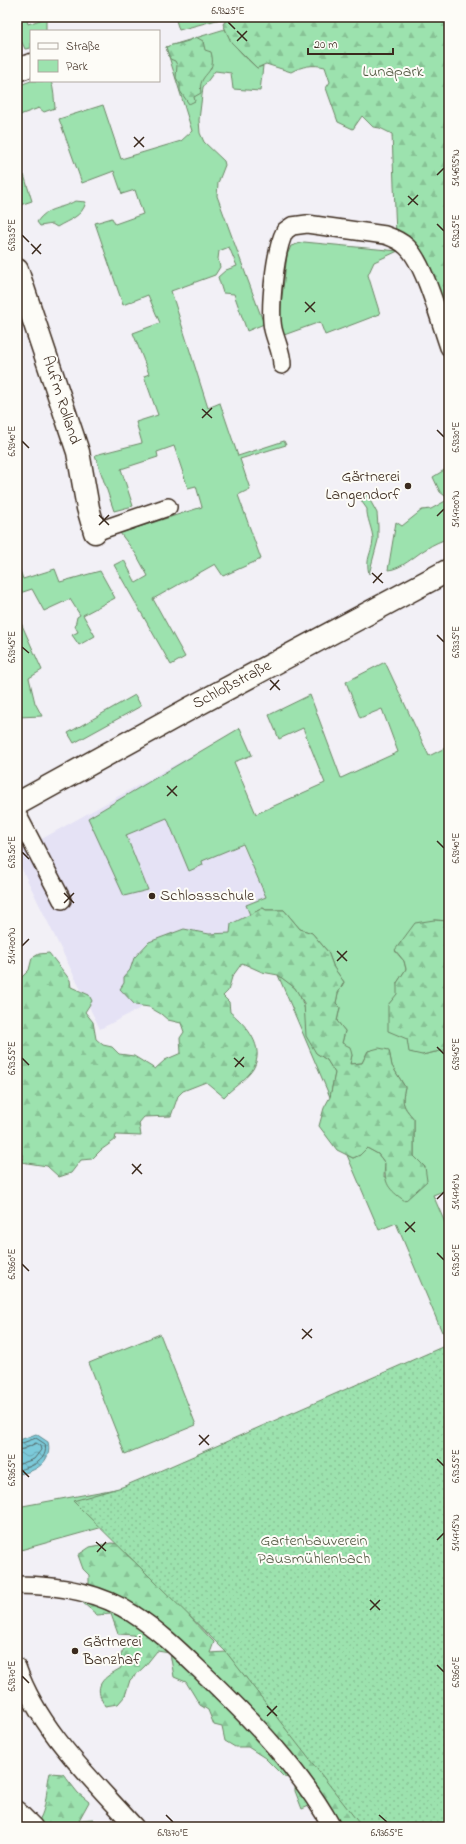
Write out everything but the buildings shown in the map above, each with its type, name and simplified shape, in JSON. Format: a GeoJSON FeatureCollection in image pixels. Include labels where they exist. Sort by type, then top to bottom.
{"type":"FeatureCollection","features":[{"type":"Feature","properties":{"kind":"street"},"geometry":{"type":"LineString","coordinates":[[17,70],[30,65]]}},
{"type":"Feature","properties":{"kind":"street","name":"Auf'm Rolland"},"geometry":{"type":"LineString","coordinates":[[17,270],[78,452],[88,508],[95,532]]}},
{"type":"Feature","properties":{"kind":"street","name":"Schloßstraße"},"geometry":{"type":"LineString","coordinates":[[17,804],[189,709],[449,570]]}},
{"type":"Feature","properties":{"kind":"lane"},"geometry":{"type":"LineString","coordinates":[[282,365],[280,348],[273,329],[272,308],[278,248],[285,231],[300,224],[385,236],[398,240],[407,247],[414,255],[421,268],[449,347]]}},
{"type":"Feature","properties":{"kind":"lane"},"geometry":{"type":"LineString","coordinates":[[95,532],[168,507]]}},
{"type":"Feature","properties":{"kind":"lane"},"geometry":{"type":"LineString","coordinates":[[17,814],[62,900]]}},
{"type":"Feature","properties":{"kind":"lane"},"geometry":{"type":"LineString","coordinates":[[17,1585],[60,1587],[97,1597],[132,1613],[168,1639],[235,1703],[285,1758],[315,1797],[332,1827]]}},
{"type":"Feature","properties":{"kind":"lane"},"geometry":{"type":"LineString","coordinates":[[17,1667],[42,1720],[72,1757],[135,1827]]}},
{"type":"Feature","properties":{"kind":"lane"},"geometry":{"type":"LineString","coordinates":[[17,1810],[34,1827]]}},
{"type":"Feature","properties":{"kind":"shaded area","name":"Schlossschule"},"geometry":{"type":"Polygon","coordinates":[[[196,753],[286,933],[100,1029],[17,859],[17,855],[22,850],[196,753]]]}},
{"type":"Feature","properties":{"kind":"green space"},"geometry":{"type":"Polygon","coordinates":[[[17,17],[26,17],[28,24],[46,18],[46,30],[30,30],[30,48],[25,49],[17,32],[17,17]]]}},
{"type":"Feature","properties":{"kind":"green space"},"geometry":{"type":"Polygon","coordinates":[[[175,17],[228,17],[179,30],[175,17]]]}},
{"type":"Feature","properties":{"kind":"green space","name":"Lunapark"},"geometry":{"type":"Polygon","coordinates":[[[228,17],[449,17],[449,338],[396,235],[392,134],[380,128],[373,127],[362,116],[353,129],[338,122],[326,88],[330,82],[325,67],[308,66],[291,72],[266,64],[257,68],[231,42],[223,24],[228,17]]]}},
{"type":"Feature","properties":{"kind":"green space"},"geometry":{"type":"Polygon","coordinates":[[[225,29],[239,50],[257,68],[263,66],[260,91],[233,89],[231,73],[215,71],[203,87],[199,120],[200,133],[204,142],[224,161],[225,165],[218,183],[217,196],[264,324],[247,331],[234,294],[223,293],[218,277],[226,270],[237,266],[229,247],[219,251],[218,259],[220,267],[215,275],[171,291],[208,408],[220,403],[238,456],[284,441],[286,445],[240,459],[250,489],[238,495],[261,559],[223,576],[215,564],[153,599],[185,657],[171,665],[114,565],[124,560],[136,583],[148,576],[136,554],[120,533],[202,507],[196,486],[188,488],[174,446],[157,452],[158,457],[121,469],[133,506],[114,511],[95,455],[142,443],[136,422],[158,415],[144,376],[149,374],[133,333],[160,323],[148,295],[123,305],[95,223],[112,218],[115,224],[143,214],[135,190],[122,194],[114,171],[82,183],[59,119],[103,105],[121,159],[181,141],[192,131],[166,47],[225,29]]]}},
{"type":"Feature","properties":{"kind":"green space"},"geometry":{"type":"Polygon","coordinates":[[[196,37],[203,41],[205,50],[211,52],[212,66],[202,81],[201,93],[194,97],[195,101],[189,104],[180,91],[180,84],[176,78],[177,65],[175,61],[170,59],[166,47],[189,41],[196,37]]]}},
{"type":"Feature","properties":{"kind":"green space"},"geometry":{"type":"Polygon","coordinates":[[[30,81],[51,82],[55,108],[44,112],[39,108],[17,116],[17,86],[30,81]]]}},
{"type":"Feature","properties":{"kind":"green space"},"geometry":{"type":"Polygon","coordinates":[[[24,175],[32,201],[17,206],[17,177],[24,175]]]}},
{"type":"Feature","properties":{"kind":"green space"},"geometry":{"type":"Polygon","coordinates":[[[75,201],[86,202],[82,211],[71,220],[57,227],[52,224],[40,226],[37,222],[45,213],[75,201]]]}},
{"type":"Feature","properties":{"kind":"green space"},"geometry":{"type":"Polygon","coordinates":[[[304,242],[398,251],[374,262],[368,275],[380,314],[325,335],[320,322],[284,335],[279,322],[287,255],[291,246],[304,242]]]}},
{"type":"Feature","properties":{"kind":"green space"},"geometry":{"type":"Polygon","coordinates":[[[446,469],[449,470],[449,499],[440,492],[433,477],[446,469]]]}},
{"type":"Feature","properties":{"kind":"green space"},"geometry":{"type":"Polygon","coordinates":[[[361,493],[366,493],[377,513],[378,540],[369,574],[368,564],[373,536],[367,509],[362,502],[361,493]]]}},
{"type":"Feature","properties":{"kind":"green space"},"geometry":{"type":"Polygon","coordinates":[[[449,499],[449,538],[431,546],[403,565],[388,570],[396,522],[402,526],[422,510],[431,509],[449,499]]]}},
{"type":"Feature","properties":{"kind":"green space"},"geometry":{"type":"Polygon","coordinates":[[[17,562],[23,579],[55,569],[60,582],[100,571],[115,598],[83,615],[95,636],[79,645],[72,635],[78,632],[75,626],[77,617],[80,615],[70,599],[44,611],[32,589],[17,594],[17,562]]]}},
{"type":"Feature","properties":{"kind":"green space"},"geometry":{"type":"Polygon","coordinates":[[[17,614],[42,670],[29,678],[35,703],[42,716],[18,717],[17,713],[17,614]]]}},
{"type":"Feature","properties":{"kind":"green space"},"geometry":{"type":"Polygon","coordinates":[[[385,662],[429,756],[449,746],[449,921],[434,920],[395,951],[404,961],[406,969],[397,983],[398,994],[388,1005],[407,1039],[422,1055],[449,1049],[449,1189],[433,1195],[449,1232],[449,1329],[442,1332],[396,1223],[379,1230],[347,1155],[353,1158],[360,1155],[367,1148],[378,1154],[385,1163],[384,1177],[425,1167],[414,1156],[414,1119],[407,1111],[404,1104],[403,1097],[405,1087],[392,1066],[389,1051],[368,1051],[362,1063],[350,1064],[352,1055],[342,1043],[345,1031],[337,1021],[340,1008],[336,1003],[338,993],[344,982],[334,968],[328,952],[312,933],[300,929],[284,910],[266,910],[263,908],[250,915],[246,905],[266,897],[243,844],[202,861],[203,865],[189,871],[167,818],[126,835],[148,890],[124,896],[88,818],[240,728],[252,755],[234,762],[256,814],[325,783],[303,728],[279,739],[269,715],[310,695],[341,778],[398,752],[382,709],[360,718],[346,682],[385,662]]]}},
{"type":"Feature","properties":{"kind":"green space"},"geometry":{"type":"Polygon","coordinates":[[[135,695],[141,706],[74,743],[68,733],[135,695]]]}},
{"type":"Feature","properties":{"kind":"green space"},"geometry":{"type":"Polygon","coordinates":[[[263,908],[266,910],[284,910],[300,929],[312,933],[328,952],[334,968],[344,982],[338,993],[336,1003],[340,1007],[337,1021],[345,1031],[342,1043],[350,1047],[352,1055],[350,1064],[362,1063],[368,1051],[379,1048],[389,1050],[392,1066],[405,1087],[403,1097],[404,1104],[407,1111],[414,1119],[414,1156],[425,1167],[427,1181],[405,1201],[388,1185],[385,1176],[385,1163],[378,1154],[367,1148],[360,1155],[353,1158],[337,1150],[319,1126],[324,1108],[330,1097],[335,1073],[327,1060],[316,1053],[306,1036],[304,1003],[295,988],[278,975],[262,972],[242,963],[232,977],[228,991],[223,996],[229,1002],[230,1012],[248,1030],[256,1045],[256,1061],[253,1069],[243,1080],[224,1097],[206,1082],[183,1091],[178,1096],[171,1116],[144,1117],[139,1123],[141,1136],[116,1135],[115,1140],[101,1150],[92,1159],[81,1160],[71,1173],[59,1177],[47,1166],[21,1162],[23,1157],[17,1143],[17,982],[29,970],[32,958],[39,954],[49,953],[70,980],[71,987],[89,995],[92,1001],[85,1012],[93,1022],[96,1039],[103,1045],[112,1047],[119,1054],[134,1056],[155,1069],[165,1060],[181,1053],[180,1038],[184,1032],[181,1023],[168,1020],[149,1007],[135,1005],[120,989],[124,983],[124,977],[130,970],[134,958],[149,942],[184,929],[209,934],[230,933],[231,924],[263,908]]]}},
{"type":"Feature","properties":{"kind":"green space"},"geometry":{"type":"Polygon","coordinates":[[[434,920],[449,921],[449,1049],[422,1055],[409,1052],[407,1039],[388,1031],[388,1005],[397,994],[397,983],[406,969],[404,961],[395,950],[415,923],[434,920]]]}},
{"type":"Feature","properties":{"kind":"green space"},"geometry":{"type":"Polygon","coordinates":[[[278,975],[293,986],[299,993],[305,1009],[316,1053],[327,1060],[335,1073],[330,1097],[278,975]]]}},
{"type":"Feature","properties":{"kind":"green space"},"geometry":{"type":"Polygon","coordinates":[[[160,1334],[196,1425],[125,1454],[89,1363],[160,1334]]]}},
{"type":"Feature","properties":{"kind":"green space","name":"Gartenbauverein Pausmühlenbach"},"geometry":{"type":"Polygon","coordinates":[[[449,1344],[449,1827],[362,1827],[226,1652],[73,1501],[122,1487],[449,1344]]]}},
{"type":"Feature","properties":{"kind":"green space"},"geometry":{"type":"Polygon","coordinates":[[[121,1488],[128,1520],[17,1551],[17,1507],[121,1488]]]}},
{"type":"Feature","properties":{"kind":"green space"},"geometry":{"type":"Polygon","coordinates":[[[111,1543],[122,1544],[127,1555],[184,1604],[190,1617],[214,1642],[210,1653],[226,1652],[396,1827],[319,1827],[319,1822],[309,1806],[302,1809],[295,1791],[295,1779],[284,1777],[265,1758],[248,1747],[235,1747],[225,1741],[222,1727],[214,1725],[208,1710],[200,1705],[186,1682],[174,1677],[170,1653],[157,1651],[145,1666],[130,1680],[125,1696],[118,1704],[105,1706],[99,1693],[101,1683],[109,1675],[121,1668],[120,1662],[123,1650],[134,1635],[118,1634],[111,1614],[97,1615],[82,1602],[89,1584],[89,1575],[83,1569],[78,1555],[90,1547],[111,1543]]]}},
{"type":"Feature","properties":{"kind":"green space"},"geometry":{"type":"Polygon","coordinates":[[[50,1773],[63,1774],[78,1793],[89,1802],[79,1820],[93,1819],[100,1827],[34,1827],[42,1815],[50,1773]]]}},
{"type":"Feature","properties":{"kind":"water"},"geometry":{"type":"Polygon","coordinates":[[[36,1434],[48,1442],[48,1455],[41,1465],[30,1471],[17,1474],[17,1441],[36,1434]]]}},
{"type":"Feature","properties":{"kind":"place","name":"Gärtnerei Langendorf"},"geometry":{"type":"Point","coordinates":[408,486]}},
{"type":"Feature","properties":{"kind":"place","name":"Schlossschule"},"geometry":{"type":"Point","coordinates":[152,896]}},
{"type":"Feature","properties":{"kind":"place","name":"Gärtnerei Banzhaf"},"geometry":{"type":"Point","coordinates":[75,1651]}}]}
